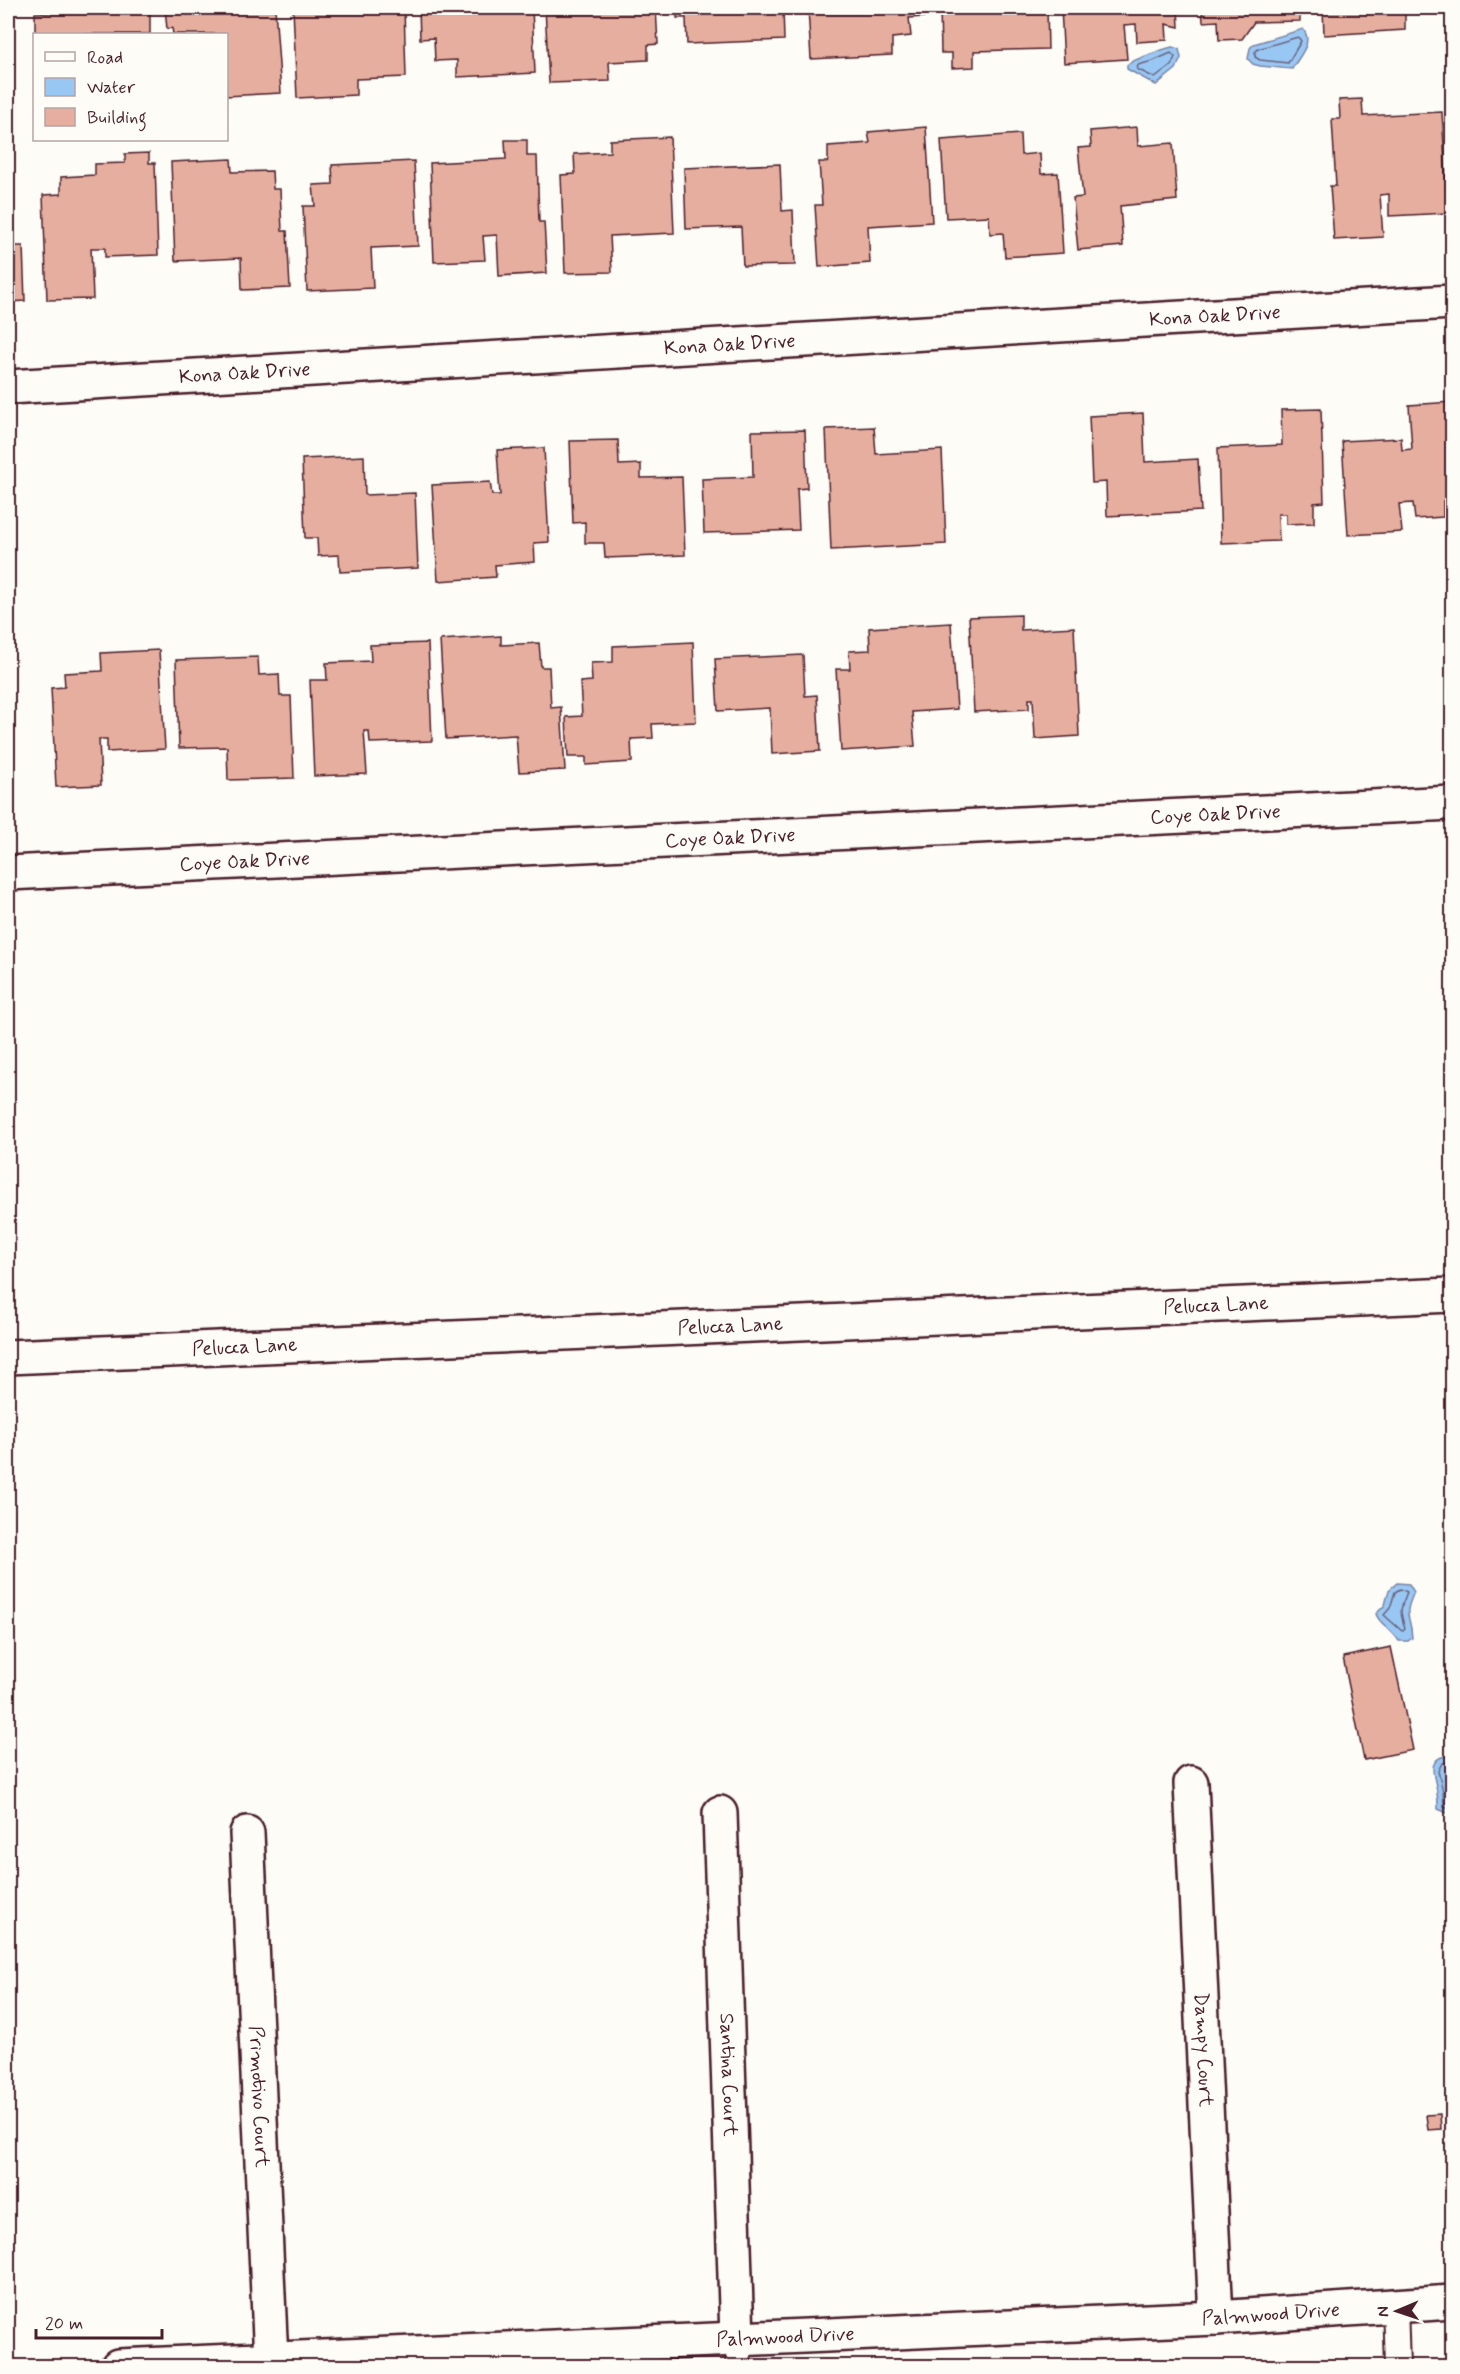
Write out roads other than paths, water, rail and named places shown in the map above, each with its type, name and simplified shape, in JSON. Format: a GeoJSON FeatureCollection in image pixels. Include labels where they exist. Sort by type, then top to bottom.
{"type":"FeatureCollection","features":[{"type":"Feature","properties":{"kind":"street","name":"Kona Oak Drive"},"geometry":{"type":"LineString","coordinates":[[8,387],[1452,302]]}},
{"type":"Feature","properties":{"kind":"street","name":"Coye Oak Drive"},"geometry":{"type":"LineString","coordinates":[[8,873],[1452,803]]}},
{"type":"Feature","properties":{"kind":"street","name":"Pelucca Lane"},"geometry":{"type":"LineString","coordinates":[[8,1356],[1452,1295]]}},
{"type":"Feature","properties":{"kind":"street","name":"Dampy Court"},"geometry":{"type":"LineString","coordinates":[[1191,1783],[1216,2318]]}},
{"type":"Feature","properties":{"kind":"street","name":"Santina Court"},"geometry":{"type":"LineString","coordinates":[[720,1813],[738,2352]]}},
{"type":"Feature","properties":{"kind":"street","name":"Primotivo Court"},"geometry":{"type":"LineString","coordinates":[[247,1833],[271,2360]]}},
{"type":"Feature","properties":{"kind":"street","name":"Palmwood Drive"},"geometry":{"type":"LineString","coordinates":[[118,2367],[271,2360],[386,2360],[738,2352],[1452,2302]]}},
{"type":"Feature","properties":{"kind":"lane"},"geometry":{"type":"LineString","coordinates":[[1395,2306],[1397,2367]]}},
{"type":"Feature","properties":{"kind":"water"},"geometry":{"type":"Polygon","coordinates":[[[1303,29],[1307,39],[1306,44],[1292,69],[1260,66],[1248,59],[1250,48],[1254,44],[1303,29]]]}},
{"type":"Feature","properties":{"kind":"water"},"geometry":{"type":"Polygon","coordinates":[[[1172,47],[1179,49],[1181,58],[1176,69],[1156,85],[1127,69],[1127,65],[1134,61],[1172,47]]]}},
{"type":"Feature","properties":{"kind":"water"},"geometry":{"type":"Polygon","coordinates":[[[1397,1583],[1409,1584],[1414,1592],[1408,1612],[1412,1638],[1408,1641],[1399,1641],[1376,1614],[1385,1605],[1389,1590],[1397,1583]]]}},
{"type":"Feature","properties":{"kind":"water"},"geometry":{"type":"Polygon","coordinates":[[[1445,1756],[1452,1756],[1452,1815],[1438,1809],[1433,1772],[1435,1762],[1445,1756]]]}}]}
